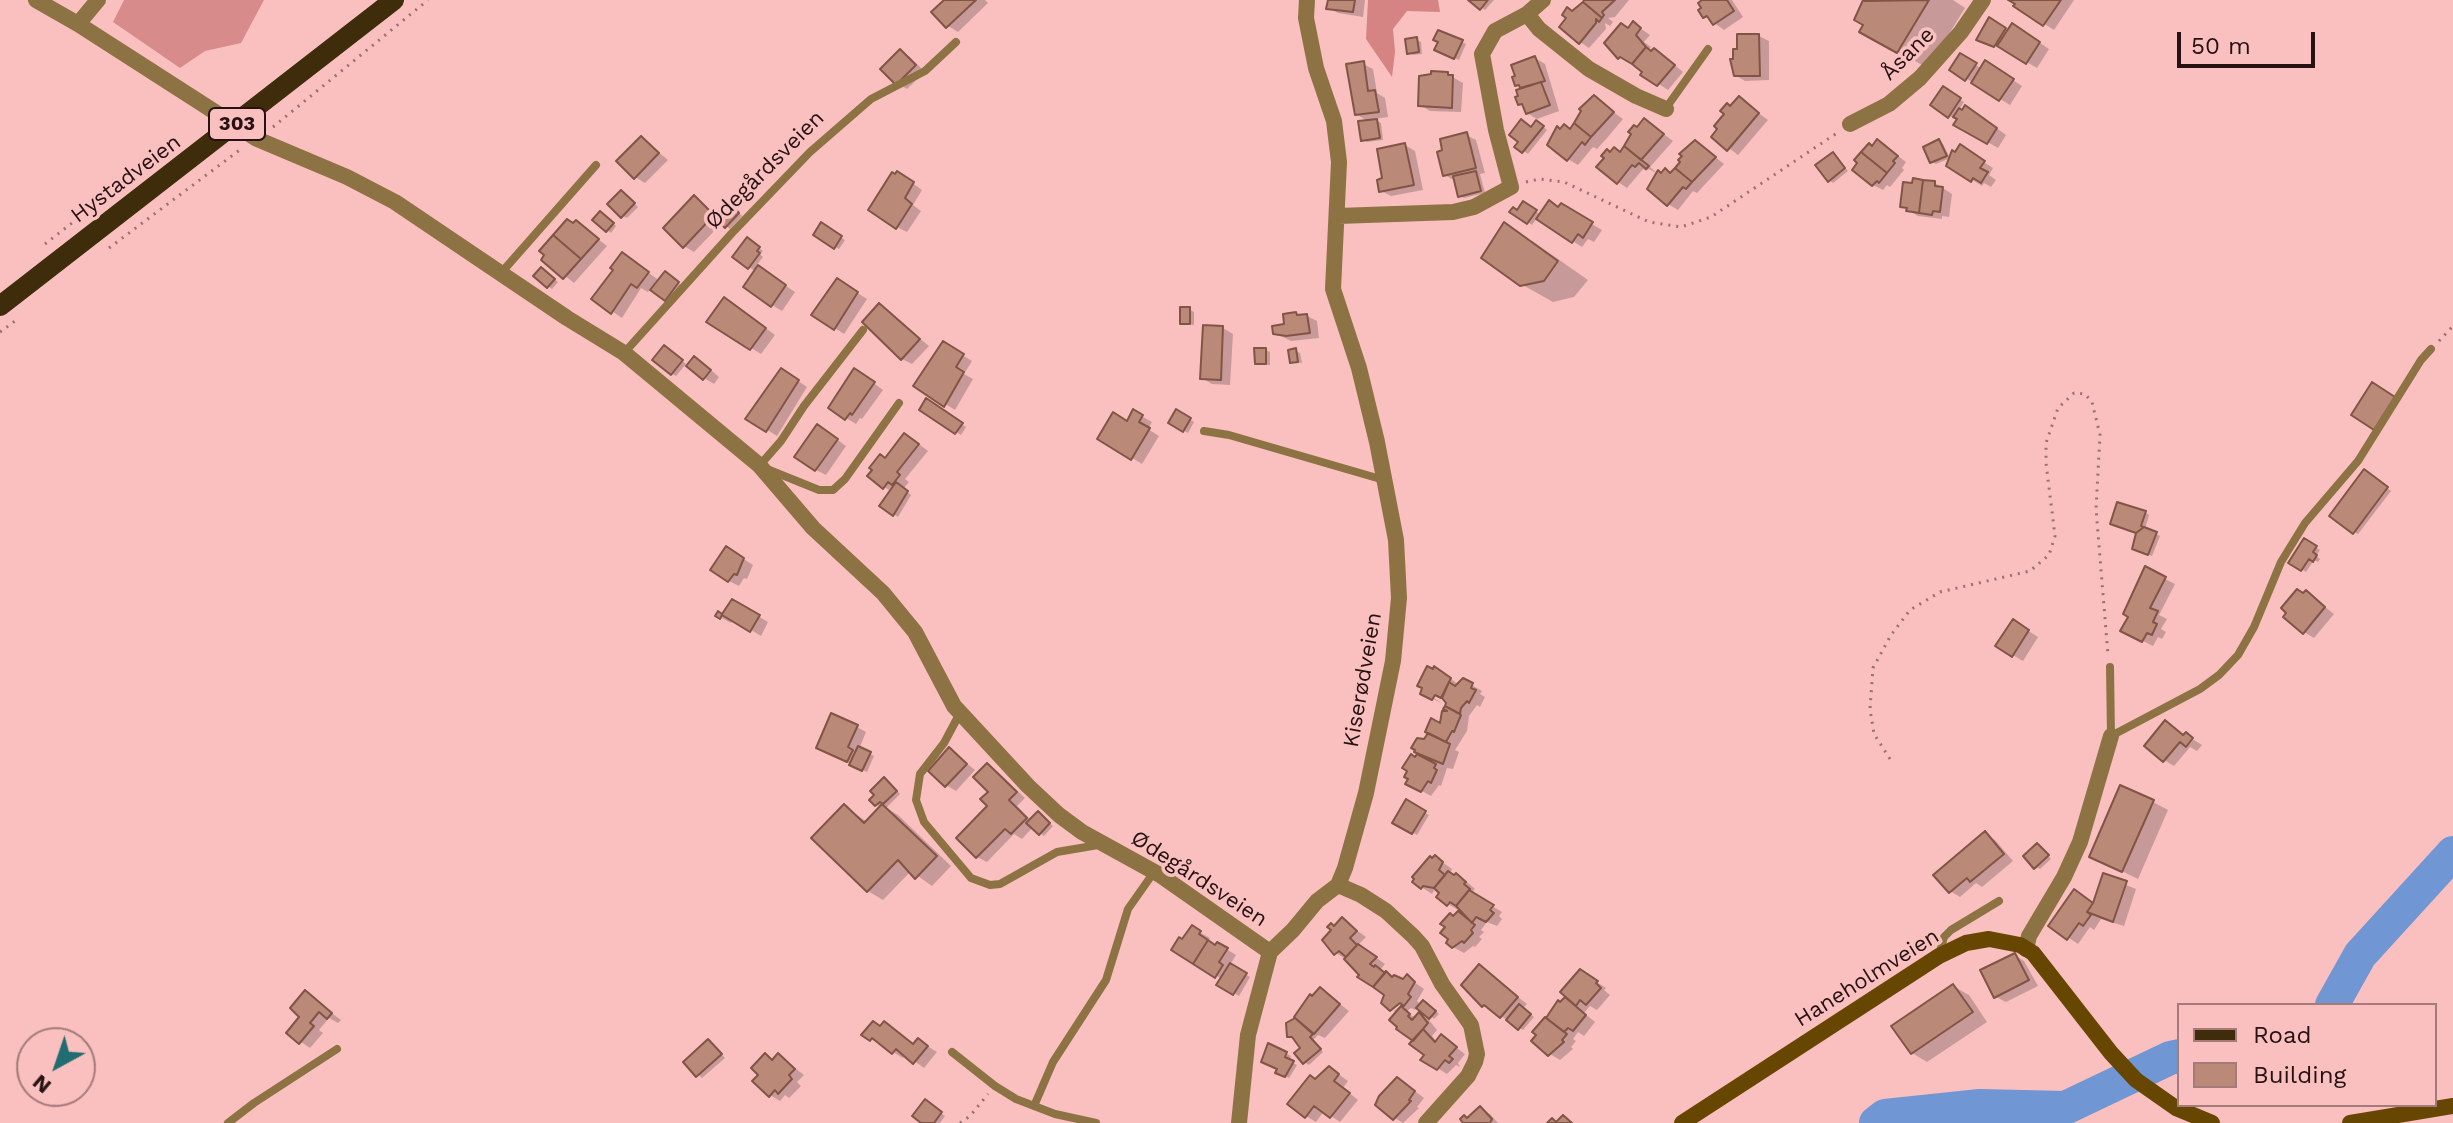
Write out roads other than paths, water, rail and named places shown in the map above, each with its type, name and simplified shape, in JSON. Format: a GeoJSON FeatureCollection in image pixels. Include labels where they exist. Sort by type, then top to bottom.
{"type":"FeatureCollection","features":[{"type":"Feature","properties":{"kind":"main road","name":"Hystadveien"},"geometry":{"type":"LineString","coordinates":[[0,306],[394,0]]}},
{"type":"Feature","properties":{"kind":"main road","name":"Haneholmveien"},"geometry":{"type":"LineString","coordinates":[[1682,1123],[1939,956],[1966,943],[1989,939],[2005,940],[2026,949]]}},
{"type":"Feature","properties":{"kind":"main road"},"geometry":{"type":"LineString","coordinates":[[2026,949],[2044,964],[2136,1080],[2176,1108],[2212,1123]]}},
{"type":"Feature","properties":{"kind":"main road"},"geometry":{"type":"LineString","coordinates":[[2350,1123],[2453,1106]]}},
{"type":"Feature","properties":{"kind":"street","name":"Ødegårdsveien"},"geometry":{"type":"LineString","coordinates":[[36,0],[257,139],[373,189],[624,353],[761,467],[824,539],[901,613],[915,632],[954,706],[1059,815],[1154,872],[1270,952]]}},
{"type":"Feature","properties":{"kind":"street"},"geometry":{"type":"LineString","coordinates":[[78,24],[98,0]]}},
{"type":"Feature","properties":{"kind":"street","name":"Kiserødveien"},"geometry":{"type":"LineString","coordinates":[[1270,952],[1317,901],[1338,885],[1348,859],[1366,793],[1393,661],[1399,598],[1396,540],[1385,481],[1359,368],[1333,289],[1339,162],[1334,121],[1316,68],[1306,18],[1307,0]]}},
{"type":"Feature","properties":{"kind":"street"},"geometry":{"type":"LineString","coordinates":[[1338,216],[1453,212],[1474,207],[1511,187],[1496,130],[1482,54],[1495,31],[1527,14],[1543,0]]}},
{"type":"Feature","properties":{"kind":"street","name":"Åsane"},"geometry":{"type":"LineString","coordinates":[[1850,124],[1889,104],[1920,78],[1961,32],[1983,0]]}},
{"type":"Feature","properties":{"kind":"street"},"geometry":{"type":"LineString","coordinates":[[1527,14],[1539,29],[1589,69],[1666,109]]}},
{"type":"Feature","properties":{"kind":"street"},"geometry":{"type":"LineString","coordinates":[[2026,949],[2029,936],[2064,877],[2080,842],[2111,736]]}},
{"type":"Feature","properties":{"kind":"street"},"geometry":{"type":"LineString","coordinates":[[1338,885],[1386,911],[1413,936],[1471,1025],[1477,1054],[1475,1062],[1468,1076],[1426,1123]]}},
{"type":"Feature","properties":{"kind":"street"},"geometry":{"type":"LineString","coordinates":[[1239,1123],[1248,1035],[1270,952]]}},
{"type":"Feature","properties":{"kind":"lane","name":"Ødegårdsveien"},"geometry":{"type":"LineString","coordinates":[[624,353],[810,152],[871,99],[925,71],[956,42]]}},
{"type":"Feature","properties":{"kind":"lane"},"geometry":{"type":"LineString","coordinates":[[1666,109],[1708,49]]}},
{"type":"Feature","properties":{"kind":"lane"},"geometry":{"type":"LineString","coordinates":[[500,274],[596,165]]}},
{"type":"Feature","properties":{"kind":"lane"},"geometry":{"type":"LineString","coordinates":[[761,467],[863,330]]}},
{"type":"Feature","properties":{"kind":"lane"},"geometry":{"type":"LineString","coordinates":[[2110,667],[2111,736],[2200,689],[2219,675],[2238,655],[2254,627],[2281,562],[2305,523],[2358,461],[2431,349]]}},
{"type":"Feature","properties":{"kind":"lane","name":"Ødegårdsveien"},"geometry":{"type":"LineString","coordinates":[[761,467],[819,490],[833,490],[845,479],[899,403]]}},
{"type":"Feature","properties":{"kind":"lane"},"geometry":{"type":"LineString","coordinates":[[1204,431],[1229,435],[1385,481]]}},
{"type":"Feature","properties":{"kind":"lane","name":"Ødegårdsveien"},"geometry":{"type":"LineString","coordinates":[[960,713],[944,743],[920,774],[916,800],[924,822],[971,878],[990,885],[1000,884],[1057,852],[1103,844]]}},
{"type":"Feature","properties":{"kind":"lane"},"geometry":{"type":"LineString","coordinates":[[1034,1106],[1053,1062],[1106,980],[1128,909],[1154,872]]}},
{"type":"Feature","properties":{"kind":"lane"},"geometry":{"type":"LineString","coordinates":[[1939,956],[1944,937],[1951,930],[1999,901]]}},
{"type":"Feature","properties":{"kind":"lane"},"geometry":{"type":"LineString","coordinates":[[228,1123],[337,1049]]}},
{"type":"Feature","properties":{"kind":"lane"},"geometry":{"type":"LineString","coordinates":[[952,1052],[995,1086],[1034,1106],[1096,1123]]}},
{"type":"Feature","properties":{"kind":"waterway"},"geometry":{"type":"LineString","coordinates":[[2333,1003],[2360,955],[2453,853]]}},
{"type":"Feature","properties":{"kind":"waterway"},"geometry":{"type":"LineString","coordinates":[[1876,1123],[1885,1116],[1980,1106],[2065,1108],[2177,1056]]}}]}
